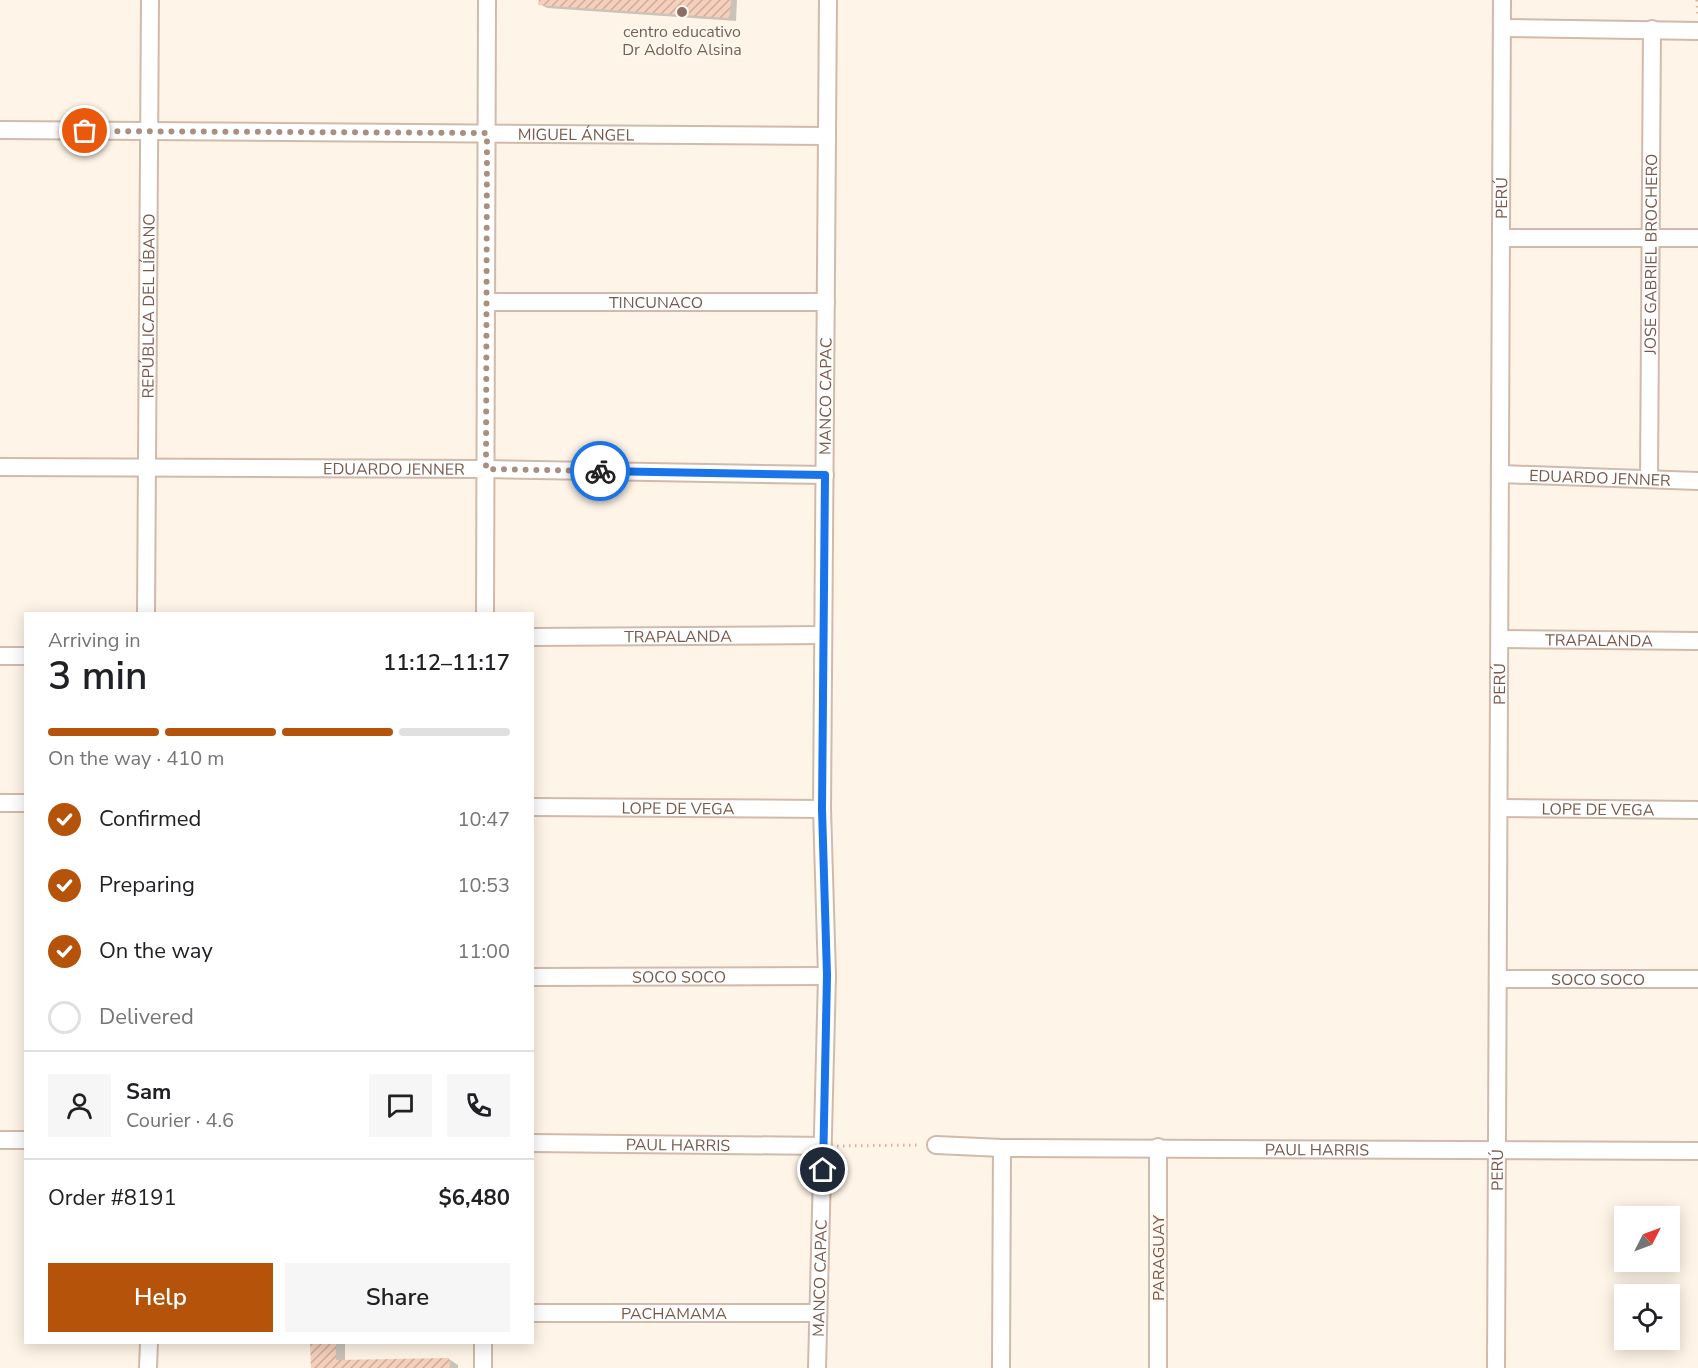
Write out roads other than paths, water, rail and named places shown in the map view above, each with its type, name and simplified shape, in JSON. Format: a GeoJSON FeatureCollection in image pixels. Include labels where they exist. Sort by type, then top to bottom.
{"type":"FeatureCollection","features":[{"type":"Feature","properties":{"kind":"street","name":"REPÚBLICA DEL LÍBANO"},"geometry":{"type":"LineString","coordinates":[[146,612],[150,0]]}},
{"type":"Feature","properties":{"kind":"street"},"geometry":{"type":"LineString","coordinates":[[485,612],[487,0]]}},
{"type":"Feature","properties":{"kind":"street","name":"MANCO CAPAC"},"geometry":{"type":"LineString","coordinates":[[817,1368],[827,976],[822,809],[828,0]]}},
{"type":"Feature","properties":{"kind":"street","name":"PERÚ"},"geometry":{"type":"LineString","coordinates":[[1496,1368],[1502,0]]}},
{"type":"Feature","properties":{"kind":"street"},"geometry":{"type":"LineString","coordinates":[[1502,28],[1698,31]]}},
{"type":"Feature","properties":{"kind":"street","name":"JOSE GABRIEL BROCHERO"},"geometry":{"type":"LineString","coordinates":[[1649,479],[1652,30]]}},
{"type":"Feature","properties":{"kind":"street","name":"MIGUEL ÁNGEL"},"geometry":{"type":"LineString","coordinates":[[0,130],[827,136]]}},
{"type":"Feature","properties":{"kind":"street"},"geometry":{"type":"LineString","coordinates":[[1501,238],[1698,238]]}},
{"type":"Feature","properties":{"kind":"street","name":"TINCUNACO"},"geometry":{"type":"LineString","coordinates":[[486,302],[826,302]]}},
{"type":"Feature","properties":{"kind":"street","name":"EDUARDO JENNER"},"geometry":{"type":"LineString","coordinates":[[0,467],[486,469],[825,475]]}},
{"type":"Feature","properties":{"kind":"street","name":"EDUARDO JENNER"},"geometry":{"type":"LineString","coordinates":[[1501,474],[1698,481]]}},
{"type":"Feature","properties":{"kind":"street","name":"TRAPALANDA"},"geometry":{"type":"LineString","coordinates":[[534,637],[823,635]]}},
{"type":"Feature","properties":{"kind":"street","name":"TRAPALANDA"},"geometry":{"type":"LineString","coordinates":[[1500,639],[1698,641]]}},
{"type":"Feature","properties":{"kind":"street"},"geometry":{"type":"LineString","coordinates":[[0,656],[24,656]]}},
{"type":"Feature","properties":{"kind":"street"},"geometry":{"type":"LineString","coordinates":[[0,803],[24,803]]}},
{"type":"Feature","properties":{"kind":"street","name":"LOPE DE VEGA"},"geometry":{"type":"LineString","coordinates":[[534,807],[822,809]]}},
{"type":"Feature","properties":{"kind":"street","name":"LOPE DE VEGA"},"geometry":{"type":"LineString","coordinates":[[1499,808],[1698,810]]}},
{"type":"Feature","properties":{"kind":"street","name":"SOCO SOCO"},"geometry":{"type":"LineString","coordinates":[[534,977],[827,976]]}},
{"type":"Feature","properties":{"kind":"street","name":"SOCO SOCO"},"geometry":{"type":"LineString","coordinates":[[1498,979],[1698,979]]}},
{"type":"Feature","properties":{"kind":"street"},"geometry":{"type":"LineString","coordinates":[[0,1140],[24,1140]]}},
{"type":"Feature","properties":{"kind":"street","name":"PAUL HARRIS"},"geometry":{"type":"LineString","coordinates":[[534,1143],[824,1146]]}},
{"type":"Feature","properties":{"kind":"street","name":"PAUL HARRIS"},"geometry":{"type":"LineString","coordinates":[[936,1144],[1002,1148],[1698,1151]]}},
{"type":"Feature","properties":{"kind":"street"},"geometry":{"type":"LineString","coordinates":[[1001,1368],[1002,1148]]}},
{"type":"Feature","properties":{"kind":"street","name":"PARAGUAY"},"geometry":{"type":"LineString","coordinates":[[1158,1148],[1158,1368]]}},
{"type":"Feature","properties":{"kind":"street","name":"PACHAMAMA"},"geometry":{"type":"LineString","coordinates":[[534,1313],[818,1313]]}},
{"type":"Feature","properties":{"kind":"street"},"geometry":{"type":"LineString","coordinates":[[148,1368],[149,1344]]}},
{"type":"Feature","properties":{"kind":"street"},"geometry":{"type":"LineString","coordinates":[[483,1344],[483,1368]]}},
{"type":"Feature","properties":{"kind":"place","name":"centro educativo Dr Adolfo Alsina"},"geometry":{"type":"Point","coordinates":[682,12]}}]}
